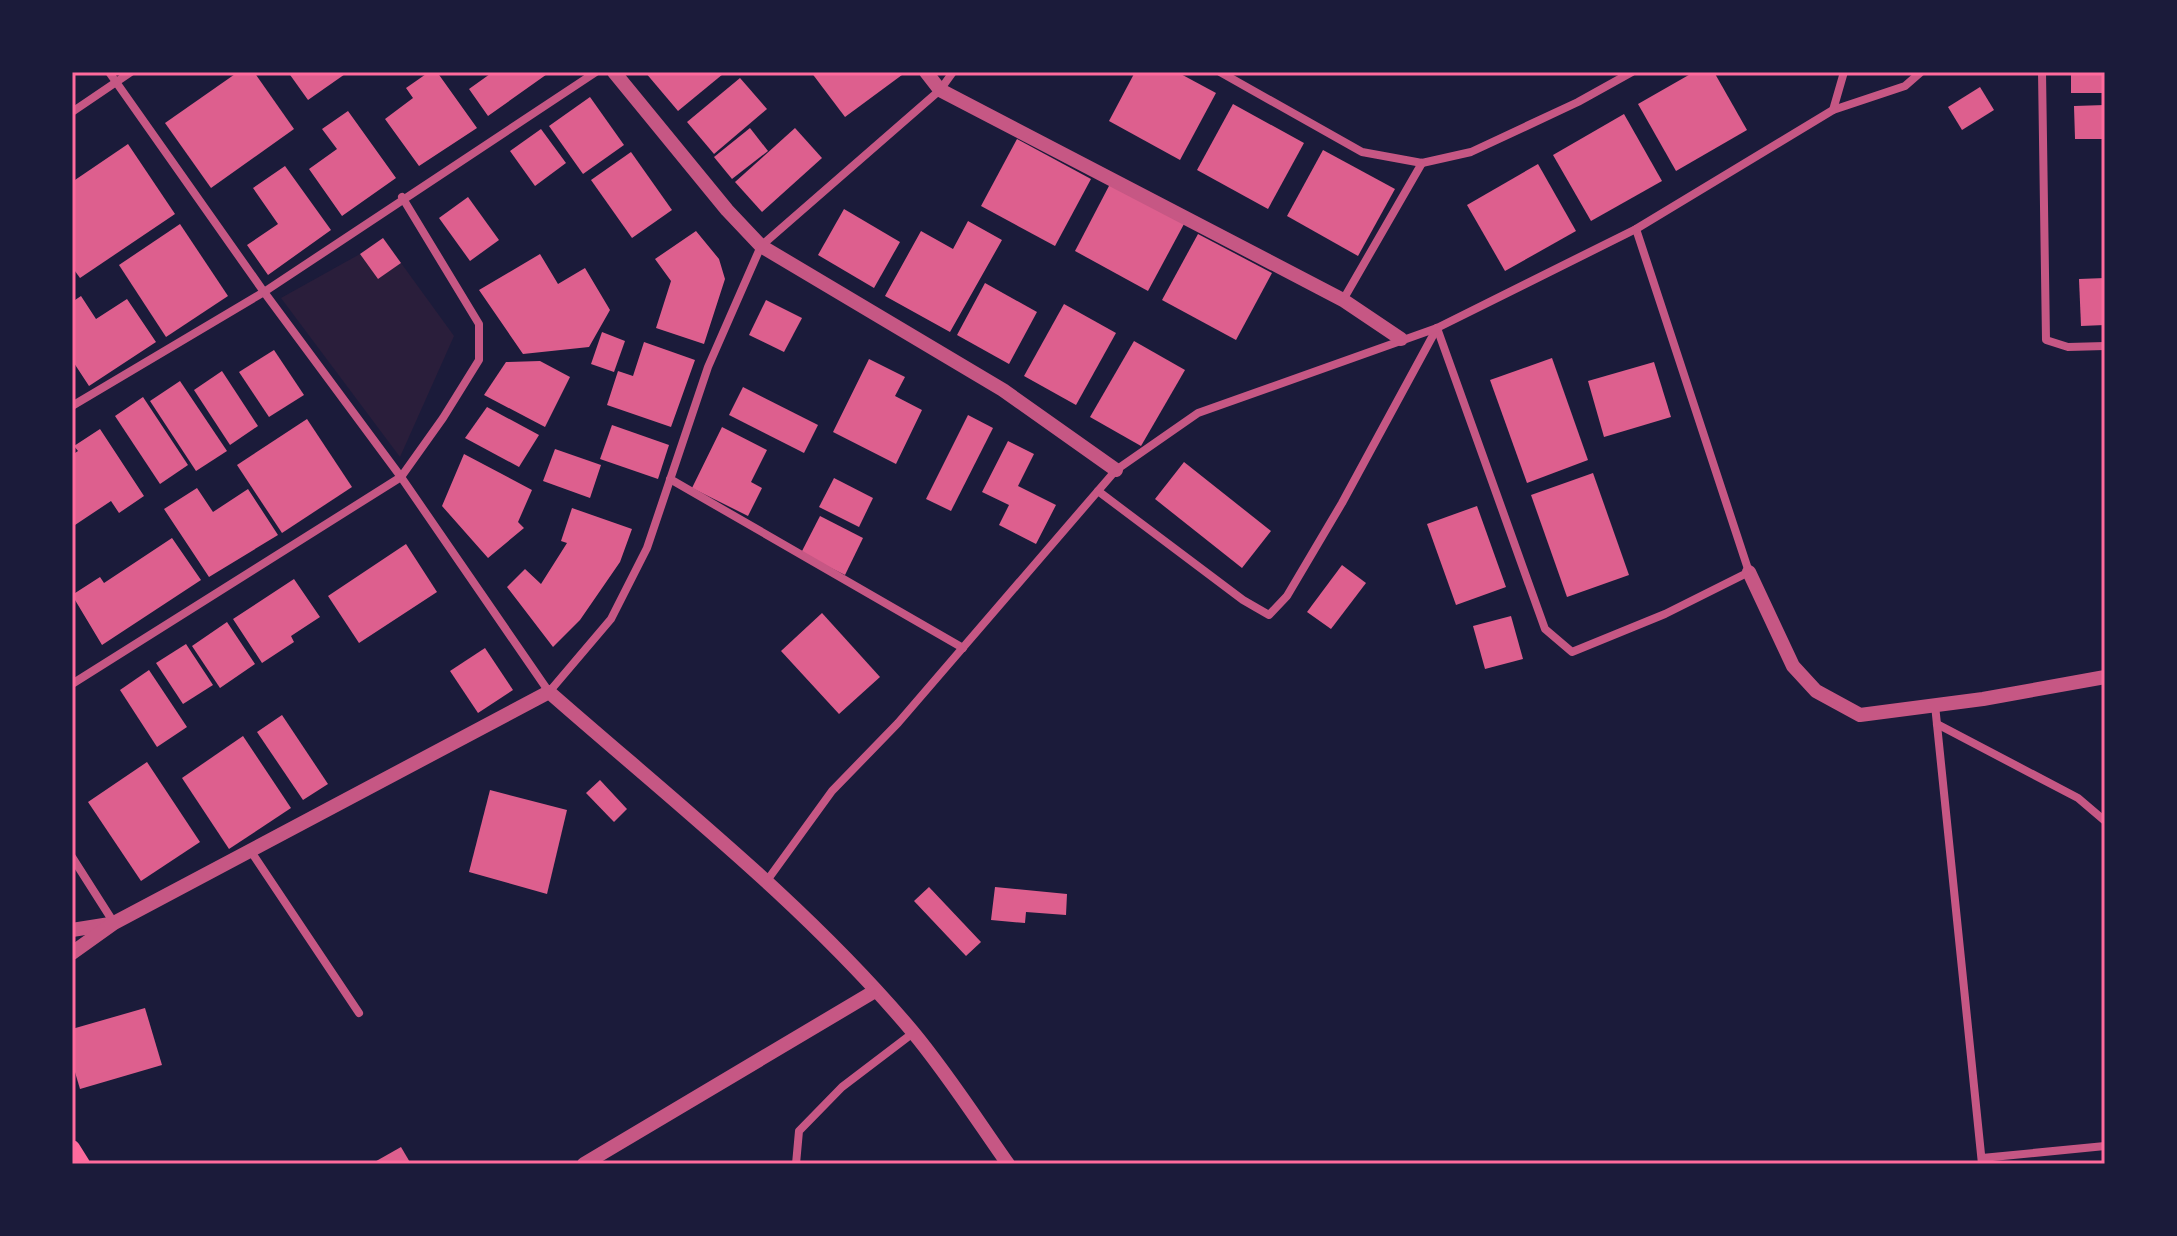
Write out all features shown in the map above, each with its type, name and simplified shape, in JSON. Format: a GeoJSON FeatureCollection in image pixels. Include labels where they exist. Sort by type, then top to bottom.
{"type":"FeatureCollection","features":[{"type":"Feature","properties":{"kind":"main road"},"geometry":{"type":"LineString","coordinates":[[72,1148],[82,1164]]}},
{"type":"Feature","properties":{"kind":"street"},"geometry":{"type":"LineString","coordinates":[[109,72],[264,292],[401,477],[549,692],[766,882],[875,991],[913,1033],[1008,1164]]}},
{"type":"Feature","properties":{"kind":"street"},"geometry":{"type":"LineString","coordinates":[[72,112],[131,72]]}},
{"type":"Feature","properties":{"kind":"street"},"geometry":{"type":"LineString","coordinates":[[72,406],[264,292],[402,197],[596,72]]}},
{"type":"Feature","properties":{"kind":"street"},"geometry":{"type":"LineString","coordinates":[[614,72],[727,210],[761,246],[871,308],[1003,390],[1116,470]]}},
{"type":"Feature","properties":{"kind":"street"},"geometry":{"type":"LineString","coordinates":[[926,72],[940,90],[1343,300],[1401,339]]}},
{"type":"Feature","properties":{"kind":"street"},"geometry":{"type":"LineString","coordinates":[[72,953],[114,923],[549,692],[611,619],[647,548],[708,367],[761,246],[940,90],[953,72]]}},
{"type":"Feature","properties":{"kind":"street"},"geometry":{"type":"LineString","coordinates":[[1220,72],[1362,152],[1422,163],[1471,152],[1578,102],[1632,72]]}},
{"type":"Feature","properties":{"kind":"street"},"geometry":{"type":"LineString","coordinates":[[1833,110],[1844,72]]}},
{"type":"Feature","properties":{"kind":"street"},"geometry":{"type":"LineString","coordinates":[[766,882],[832,791],[898,723],[1116,470],[1198,413],[1437,328],[1636,229],[1833,110],[1905,86],[1921,72]]}},
{"type":"Feature","properties":{"kind":"street"},"geometry":{"type":"LineString","coordinates":[[2042,72],[2046,340],[2068,347],[2105,346]]}},
{"type":"Feature","properties":{"kind":"street"},"geometry":{"type":"LineString","coordinates":[[1343,300],[1422,163]]}},
{"type":"Feature","properties":{"kind":"street"},"geometry":{"type":"LineString","coordinates":[[72,684],[401,477],[479,360],[479,324],[402,197]]}},
{"type":"Feature","properties":{"kind":"street"},"geometry":{"type":"LineString","coordinates":[[1636,229],[1749,572],[1793,666],[1816,691],[1860,715],[2105,677]]}},
{"type":"Feature","properties":{"kind":"street"},"geometry":{"type":"LineString","coordinates":[[1098,491],[1243,600],[1269,615],[1287,596],[1342,503],[1437,328]]}},
{"type":"Feature","properties":{"kind":"street"},"geometry":{"type":"LineString","coordinates":[[1437,328],[1530,595],[1545,629],[1572,652],[1665,614],[1749,572]]}},
{"type":"Feature","properties":{"kind":"street"},"geometry":{"type":"LineString","coordinates":[[670,479],[963,648]]}},
{"type":"Feature","properties":{"kind":"street"},"geometry":{"type":"LineString","coordinates":[[1935,705],[1982,1161],[2105,1146]]}},
{"type":"Feature","properties":{"kind":"street"},"geometry":{"type":"LineString","coordinates":[[1937,724],[2078,798],[2105,821]]}},
{"type":"Feature","properties":{"kind":"street"},"geometry":{"type":"LineString","coordinates":[[250,850],[359,1013]]}},
{"type":"Feature","properties":{"kind":"street"},"geometry":{"type":"LineString","coordinates":[[72,857],[114,923]]}},
{"type":"Feature","properties":{"kind":"street"},"geometry":{"type":"LineString","coordinates":[[72,930],[114,923]]}},
{"type":"Feature","properties":{"kind":"street"},"geometry":{"type":"LineString","coordinates":[[584,1164],[875,991]]}},
{"type":"Feature","properties":{"kind":"street"},"geometry":{"type":"LineString","coordinates":[[796,1164],[799,1131],[842,1087],[913,1033]]}},
{"type":"Feature","properties":{"kind":"shaded area"},"geometry":{"type":"Polygon","coordinates":[[[360,254],[378,279],[401,263],[454,336],[400,457],[281,298],[360,254]]]}},
{"type":"Feature","properties":{"kind":"building"},"geometry":{"type":"Polygon","coordinates":[[[238,72],[254,72],[294,129],[211,188],[165,123],[238,72]]]}},
{"type":"Feature","properties":{"kind":"building"},"geometry":{"type":"Polygon","coordinates":[[[288,72],[348,72],[308,100],[288,72]]]}},
{"type":"Feature","properties":{"kind":"building"},"geometry":{"type":"Polygon","coordinates":[[[429,72],[437,72],[477,128],[419,166],[385,119],[413,98],[406,88],[429,72]]]}},
{"type":"Feature","properties":{"kind":"building"},"geometry":{"type":"Polygon","coordinates":[[[488,72],[550,72],[488,116],[469,89],[490,74],[488,72]]]}},
{"type":"Feature","properties":{"kind":"building"},"geometry":{"type":"Polygon","coordinates":[[[645,72],[722,72],[723,74],[678,111],[645,72]]]}},
{"type":"Feature","properties":{"kind":"building"},"geometry":{"type":"Polygon","coordinates":[[[811,72],[906,72],[845,117],[811,72]]]}},
{"type":"Feature","properties":{"kind":"building"},"geometry":{"type":"Polygon","coordinates":[[[1135,72],[1177,72],[1216,93],[1180,160],[1109,121],[1135,72]]]}},
{"type":"Feature","properties":{"kind":"building"},"geometry":{"type":"Polygon","coordinates":[[[1694,72],[1714,72],[1747,130],[1676,171],[1638,104],[1694,72]]]}},
{"type":"Feature","properties":{"kind":"building"},"geometry":{"type":"Polygon","coordinates":[[[2071,72],[2105,72],[2105,93],[2071,93],[2071,72]]]}},
{"type":"Feature","properties":{"kind":"building"},"geometry":{"type":"Polygon","coordinates":[[[740,78],[767,109],[714,154],[687,122],[740,78]]]}},
{"type":"Feature","properties":{"kind":"building"},"geometry":{"type":"Polygon","coordinates":[[[1980,87],[1994,110],[1962,130],[1948,107],[1980,87]]]}},
{"type":"Feature","properties":{"kind":"building"},"geometry":{"type":"Polygon","coordinates":[[[590,97],[624,145],[583,174],[549,126],[590,97]]]}},
{"type":"Feature","properties":{"kind":"building"},"geometry":{"type":"Polygon","coordinates":[[[1233,104],[1304,143],[1268,209],[1197,170],[1233,104]]]}},
{"type":"Feature","properties":{"kind":"building"},"geometry":{"type":"Polygon","coordinates":[[[2105,105],[2105,139],[2075,139],[2074,106],[2105,105]]]}},
{"type":"Feature","properties":{"kind":"building"},"geometry":{"type":"Polygon","coordinates":[[[348,111],[396,178],[342,216],[309,169],[337,149],[322,129],[348,111]]]}},
{"type":"Feature","properties":{"kind":"building"},"geometry":{"type":"Polygon","coordinates":[[[1624,114],[1662,181],[1591,221],[1553,155],[1624,114]]]}},
{"type":"Feature","properties":{"kind":"building"},"geometry":{"type":"Polygon","coordinates":[[[750,128],[768,151],[732,179],[714,157],[750,128]]]}},
{"type":"Feature","properties":{"kind":"building"},"geometry":{"type":"Polygon","coordinates":[[[795,128],[822,158],[762,212],[735,182],[795,128]]]}},
{"type":"Feature","properties":{"kind":"building"},"geometry":{"type":"Polygon","coordinates":[[[541,129],[566,163],[535,186],[510,151],[541,129]]]}},
{"type":"Feature","properties":{"kind":"building"},"geometry":{"type":"Polygon","coordinates":[[[1017,139],[1091,179],[1055,246],[981,206],[1017,139]]]}},
{"type":"Feature","properties":{"kind":"building"},"geometry":{"type":"Polygon","coordinates":[[[128,144],[175,214],[80,278],[72,267],[72,182],[128,144]]]}},
{"type":"Feature","properties":{"kind":"building"},"geometry":{"type":"Polygon","coordinates":[[[1323,150],[1395,189],[1358,256],[1287,216],[1323,150]]]}},
{"type":"Feature","properties":{"kind":"building"},"geometry":{"type":"Polygon","coordinates":[[[631,152],[672,210],[632,238],[591,180],[631,152]]]}},
{"type":"Feature","properties":{"kind":"building"},"geometry":{"type":"Polygon","coordinates":[[[1538,164],[1576,231],[1505,271],[1467,205],[1538,164]]]}},
{"type":"Feature","properties":{"kind":"building"},"geometry":{"type":"Polygon","coordinates":[[[285,166],[331,230],[268,275],[247,245],[278,224],[253,188],[285,166]]]}},
{"type":"Feature","properties":{"kind":"building"},"geometry":{"type":"Polygon","coordinates":[[[1110,184],[1184,224],[1148,291],[1075,251],[1110,184]]]}},
{"type":"Feature","properties":{"kind":"building"},"geometry":{"type":"Polygon","coordinates":[[[468,197],[499,240],[470,261],[439,218],[468,197]]]}},
{"type":"Feature","properties":{"kind":"building"},"geometry":{"type":"Polygon","coordinates":[[[844,209],[900,242],[874,288],[818,255],[844,209]]]}},
{"type":"Feature","properties":{"kind":"building"},"geometry":{"type":"Polygon","coordinates":[[[968,221],[1002,240],[950,332],[885,296],[921,231],[953,249],[968,221]]]}},
{"type":"Feature","properties":{"kind":"building"},"geometry":{"type":"Polygon","coordinates":[[[180,224],[228,296],[166,337],[119,265],[180,224]]]}},
{"type":"Feature","properties":{"kind":"building"},"geometry":{"type":"Polygon","coordinates":[[[696,231],[719,259],[725,279],[704,344],[656,328],[671,281],[655,259],[696,231]]]}},
{"type":"Feature","properties":{"kind":"building"},"geometry":{"type":"Polygon","coordinates":[[[1198,234],[1272,273],[1236,340],[1162,300],[1198,234]]]}},
{"type":"Feature","properties":{"kind":"building"},"geometry":{"type":"Polygon","coordinates":[[[383,238],[401,263],[378,279],[360,254],[383,238]]]}},
{"type":"Feature","properties":{"kind":"building"},"geometry":{"type":"Polygon","coordinates":[[[540,254],[558,284],[585,268],[610,310],[589,347],[523,354],[479,290],[540,254]]]}},
{"type":"Feature","properties":{"kind":"building"},"geometry":{"type":"Polygon","coordinates":[[[2105,278],[2105,325],[2081,326],[2079,279],[2105,278]]]}},
{"type":"Feature","properties":{"kind":"building"},"geometry":{"type":"Polygon","coordinates":[[[985,283],[1037,312],[1009,364],[957,335],[985,283]]]}},
{"type":"Feature","properties":{"kind":"building"},"geometry":{"type":"Polygon","coordinates":[[[81,296],[96,319],[127,299],[156,342],[89,386],[72,360],[72,302],[81,296]]]}},
{"type":"Feature","properties":{"kind":"building"},"geometry":{"type":"Polygon","coordinates":[[[766,300],[802,318],[784,352],[749,335],[766,300]]]}},
{"type":"Feature","properties":{"kind":"building"},"geometry":{"type":"Polygon","coordinates":[[[1064,304],[1116,333],[1076,405],[1024,376],[1064,304]]]}},
{"type":"Feature","properties":{"kind":"building"},"geometry":{"type":"Polygon","coordinates":[[[602,332],[625,341],[614,372],[591,364],[602,332]]]}},
{"type":"Feature","properties":{"kind":"building"},"geometry":{"type":"Polygon","coordinates":[[[1134,341],[1185,370],[1141,446],[1090,417],[1134,341]]]}},
{"type":"Feature","properties":{"kind":"building"},"geometry":{"type":"Polygon","coordinates":[[[644,342],[695,360],[671,427],[607,405],[618,371],[633,376],[644,342]]]}},
{"type":"Feature","properties":{"kind":"building"},"geometry":{"type":"Polygon","coordinates":[[[274,350],[304,395],[269,417],[239,372],[274,350]]]}},
{"type":"Feature","properties":{"kind":"building"},"geometry":{"type":"Polygon","coordinates":[[[1552,358],[1588,460],[1527,483],[1490,380],[1552,358]]]}},
{"type":"Feature","properties":{"kind":"building"},"geometry":{"type":"Polygon","coordinates":[[[869,359],[905,377],[895,396],[922,410],[896,464],[833,432],[869,359]]]}},
{"type":"Feature","properties":{"kind":"building"},"geometry":{"type":"Polygon","coordinates":[[[540,361],[570,377],[545,427],[484,395],[506,362],[540,361]]]}},
{"type":"Feature","properties":{"kind":"building"},"geometry":{"type":"Polygon","coordinates":[[[1654,362],[1671,417],[1604,437],[1588,381],[1654,362]]]}},
{"type":"Feature","properties":{"kind":"building"},"geometry":{"type":"Polygon","coordinates":[[[222,371],[258,426],[230,445],[194,390],[222,371]]]}},
{"type":"Feature","properties":{"kind":"building"},"geometry":{"type":"Polygon","coordinates":[[[180,381],[227,451],[196,471],[150,401],[180,381]]]}},
{"type":"Feature","properties":{"kind":"building"},"geometry":{"type":"Polygon","coordinates":[[[743,387],[818,425],[804,453],[729,415],[743,387]]]}},
{"type":"Feature","properties":{"kind":"building"},"geometry":{"type":"Polygon","coordinates":[[[143,397],[188,465],[160,484],[115,416],[143,397]]]}},
{"type":"Feature","properties":{"kind":"building"},"geometry":{"type":"Polygon","coordinates":[[[487,407],[539,435],[519,467],[465,438],[487,407]]]}},
{"type":"Feature","properties":{"kind":"building"},"geometry":{"type":"Polygon","coordinates":[[[968,415],[993,428],[951,511],[926,499],[968,415]]]}},
{"type":"Feature","properties":{"kind":"building"},"geometry":{"type":"Polygon","coordinates":[[[307,419],[352,487],[282,533],[237,465],[307,419]]]}},
{"type":"Feature","properties":{"kind":"building"},"geometry":{"type":"Polygon","coordinates":[[[612,425],[669,445],[658,479],[600,459],[612,425]]]}},
{"type":"Feature","properties":{"kind":"building"},"geometry":{"type":"Polygon","coordinates":[[[722,427],[767,450],[751,482],[762,488],[748,516],[692,488],[722,427]]]}},
{"type":"Feature","properties":{"kind":"building"},"geometry":{"type":"Polygon","coordinates":[[[100,429],[144,496],[119,513],[111,501],[72,527],[72,455],[78,451],[74,446],[100,429]]]}},
{"type":"Feature","properties":{"kind":"building"},"geometry":{"type":"Polygon","coordinates":[[[1008,441],[1034,454],[1018,486],[1056,505],[1036,544],[999,525],[1009,505],[982,492],[1008,441]]]}},
{"type":"Feature","properties":{"kind":"building"},"geometry":{"type":"Polygon","coordinates":[[[555,449],[601,465],[590,498],[543,481],[555,449]]]}},
{"type":"Feature","properties":{"kind":"building"},"geometry":{"type":"Polygon","coordinates":[[[464,454],[532,490],[518,522],[524,528],[488,558],[442,506],[464,454]]]}},
{"type":"Feature","properties":{"kind":"building"},"geometry":{"type":"Polygon","coordinates":[[[1184,462],[1271,531],[1242,568],[1155,499],[1184,462]]]}},
{"type":"Feature","properties":{"kind":"building"},"geometry":{"type":"Polygon","coordinates":[[[1593,473],[1629,575],[1567,597],[1531,495],[1593,473]]]}},
{"type":"Feature","properties":{"kind":"building"},"geometry":{"type":"Polygon","coordinates":[[[834,478],[873,498],[859,527],[819,507],[834,478]]]}},
{"type":"Feature","properties":{"kind":"building"},"geometry":{"type":"Polygon","coordinates":[[[197,488],[213,512],[248,489],[278,535],[209,577],[164,509],[197,488]]]}},
{"type":"Feature","properties":{"kind":"building"},"geometry":{"type":"Polygon","coordinates":[[[1477,506],[1506,587],[1456,605],[1427,524],[1477,506]]]}},
{"type":"Feature","properties":{"kind":"building"},"geometry":{"type":"Polygon","coordinates":[[[572,508],[632,529],[620,562],[580,620],[553,647],[507,587],[525,569],[541,584],[567,543],[561,541],[572,508]]]}},
{"type":"Feature","properties":{"kind":"building"},"geometry":{"type":"Polygon","coordinates":[[[820,516],[863,538],[845,575],[801,553],[820,516]]]}},
{"type":"Feature","properties":{"kind":"building"},"geometry":{"type":"Polygon","coordinates":[[[172,538],[201,580],[102,645],[72,595],[100,577],[104,583],[172,538]]]}},
{"type":"Feature","properties":{"kind":"building"},"geometry":{"type":"Polygon","coordinates":[[[406,544],[437,592],[359,643],[328,596],[406,544]]]}},
{"type":"Feature","properties":{"kind":"building"},"geometry":{"type":"Polygon","coordinates":[[[1342,565],[1366,583],[1331,629],[1307,612],[1342,565]]]}},
{"type":"Feature","properties":{"kind":"building"},"geometry":{"type":"Polygon","coordinates":[[[294,579],[320,617],[291,636],[294,642],[262,663],[233,619],[294,579]]]}},
{"type":"Feature","properties":{"kind":"building"},"geometry":{"type":"Polygon","coordinates":[[[822,613],[880,677],[839,714],[781,651],[822,613]]]}},
{"type":"Feature","properties":{"kind":"building"},"geometry":{"type":"Polygon","coordinates":[[[1511,616],[1523,659],[1485,669],[1473,626],[1511,616]]]}},
{"type":"Feature","properties":{"kind":"building"},"geometry":{"type":"Polygon","coordinates":[[[227,622],[255,664],[220,688],[192,646],[227,622]]]}},
{"type":"Feature","properties":{"kind":"building"},"geometry":{"type":"Polygon","coordinates":[[[186,644],[213,685],[183,704],[156,663],[186,644]]]}},
{"type":"Feature","properties":{"kind":"building"},"geometry":{"type":"Polygon","coordinates":[[[485,648],[513,690],[478,713],[450,671],[485,648]]]}},
{"type":"Feature","properties":{"kind":"building"},"geometry":{"type":"Polygon","coordinates":[[[149,670],[187,727],[157,747],[120,690],[149,670]]]}},
{"type":"Feature","properties":{"kind":"building"},"geometry":{"type":"Polygon","coordinates":[[[282,715],[328,784],[303,800],[257,732],[282,715]]]}},
{"type":"Feature","properties":{"kind":"building"},"geometry":{"type":"Polygon","coordinates":[[[243,736],[291,808],[229,849],[182,778],[243,736]]]}},
{"type":"Feature","properties":{"kind":"building"},"geometry":{"type":"Polygon","coordinates":[[[147,762],[200,842],[141,881],[88,802],[147,762]]]}},
{"type":"Feature","properties":{"kind":"building"},"geometry":{"type":"Polygon","coordinates":[[[600,780],[627,809],[614,822],[586,793],[600,780]]]}},
{"type":"Feature","properties":{"kind":"building"},"geometry":{"type":"Polygon","coordinates":[[[490,790],[567,810],[547,894],[469,872],[490,790]]]}},
{"type":"Feature","properties":{"kind":"building"},"geometry":{"type":"Polygon","coordinates":[[[929,887],[981,942],[966,956],[914,901],[929,887]]]}},
{"type":"Feature","properties":{"kind":"building"},"geometry":{"type":"Polygon","coordinates":[[[995,887],[1067,894],[1066,915],[1026,912],[1025,923],[991,920],[995,887]]]}},
{"type":"Feature","properties":{"kind":"building"},"geometry":{"type":"Polygon","coordinates":[[[145,1008],[162,1065],[80,1089],[72,1062],[72,1029],[145,1008]]]}},
{"type":"Feature","properties":{"kind":"building"},"geometry":{"type":"Polygon","coordinates":[[[401,1147],[411,1164],[371,1164],[401,1147]]]}}]}
